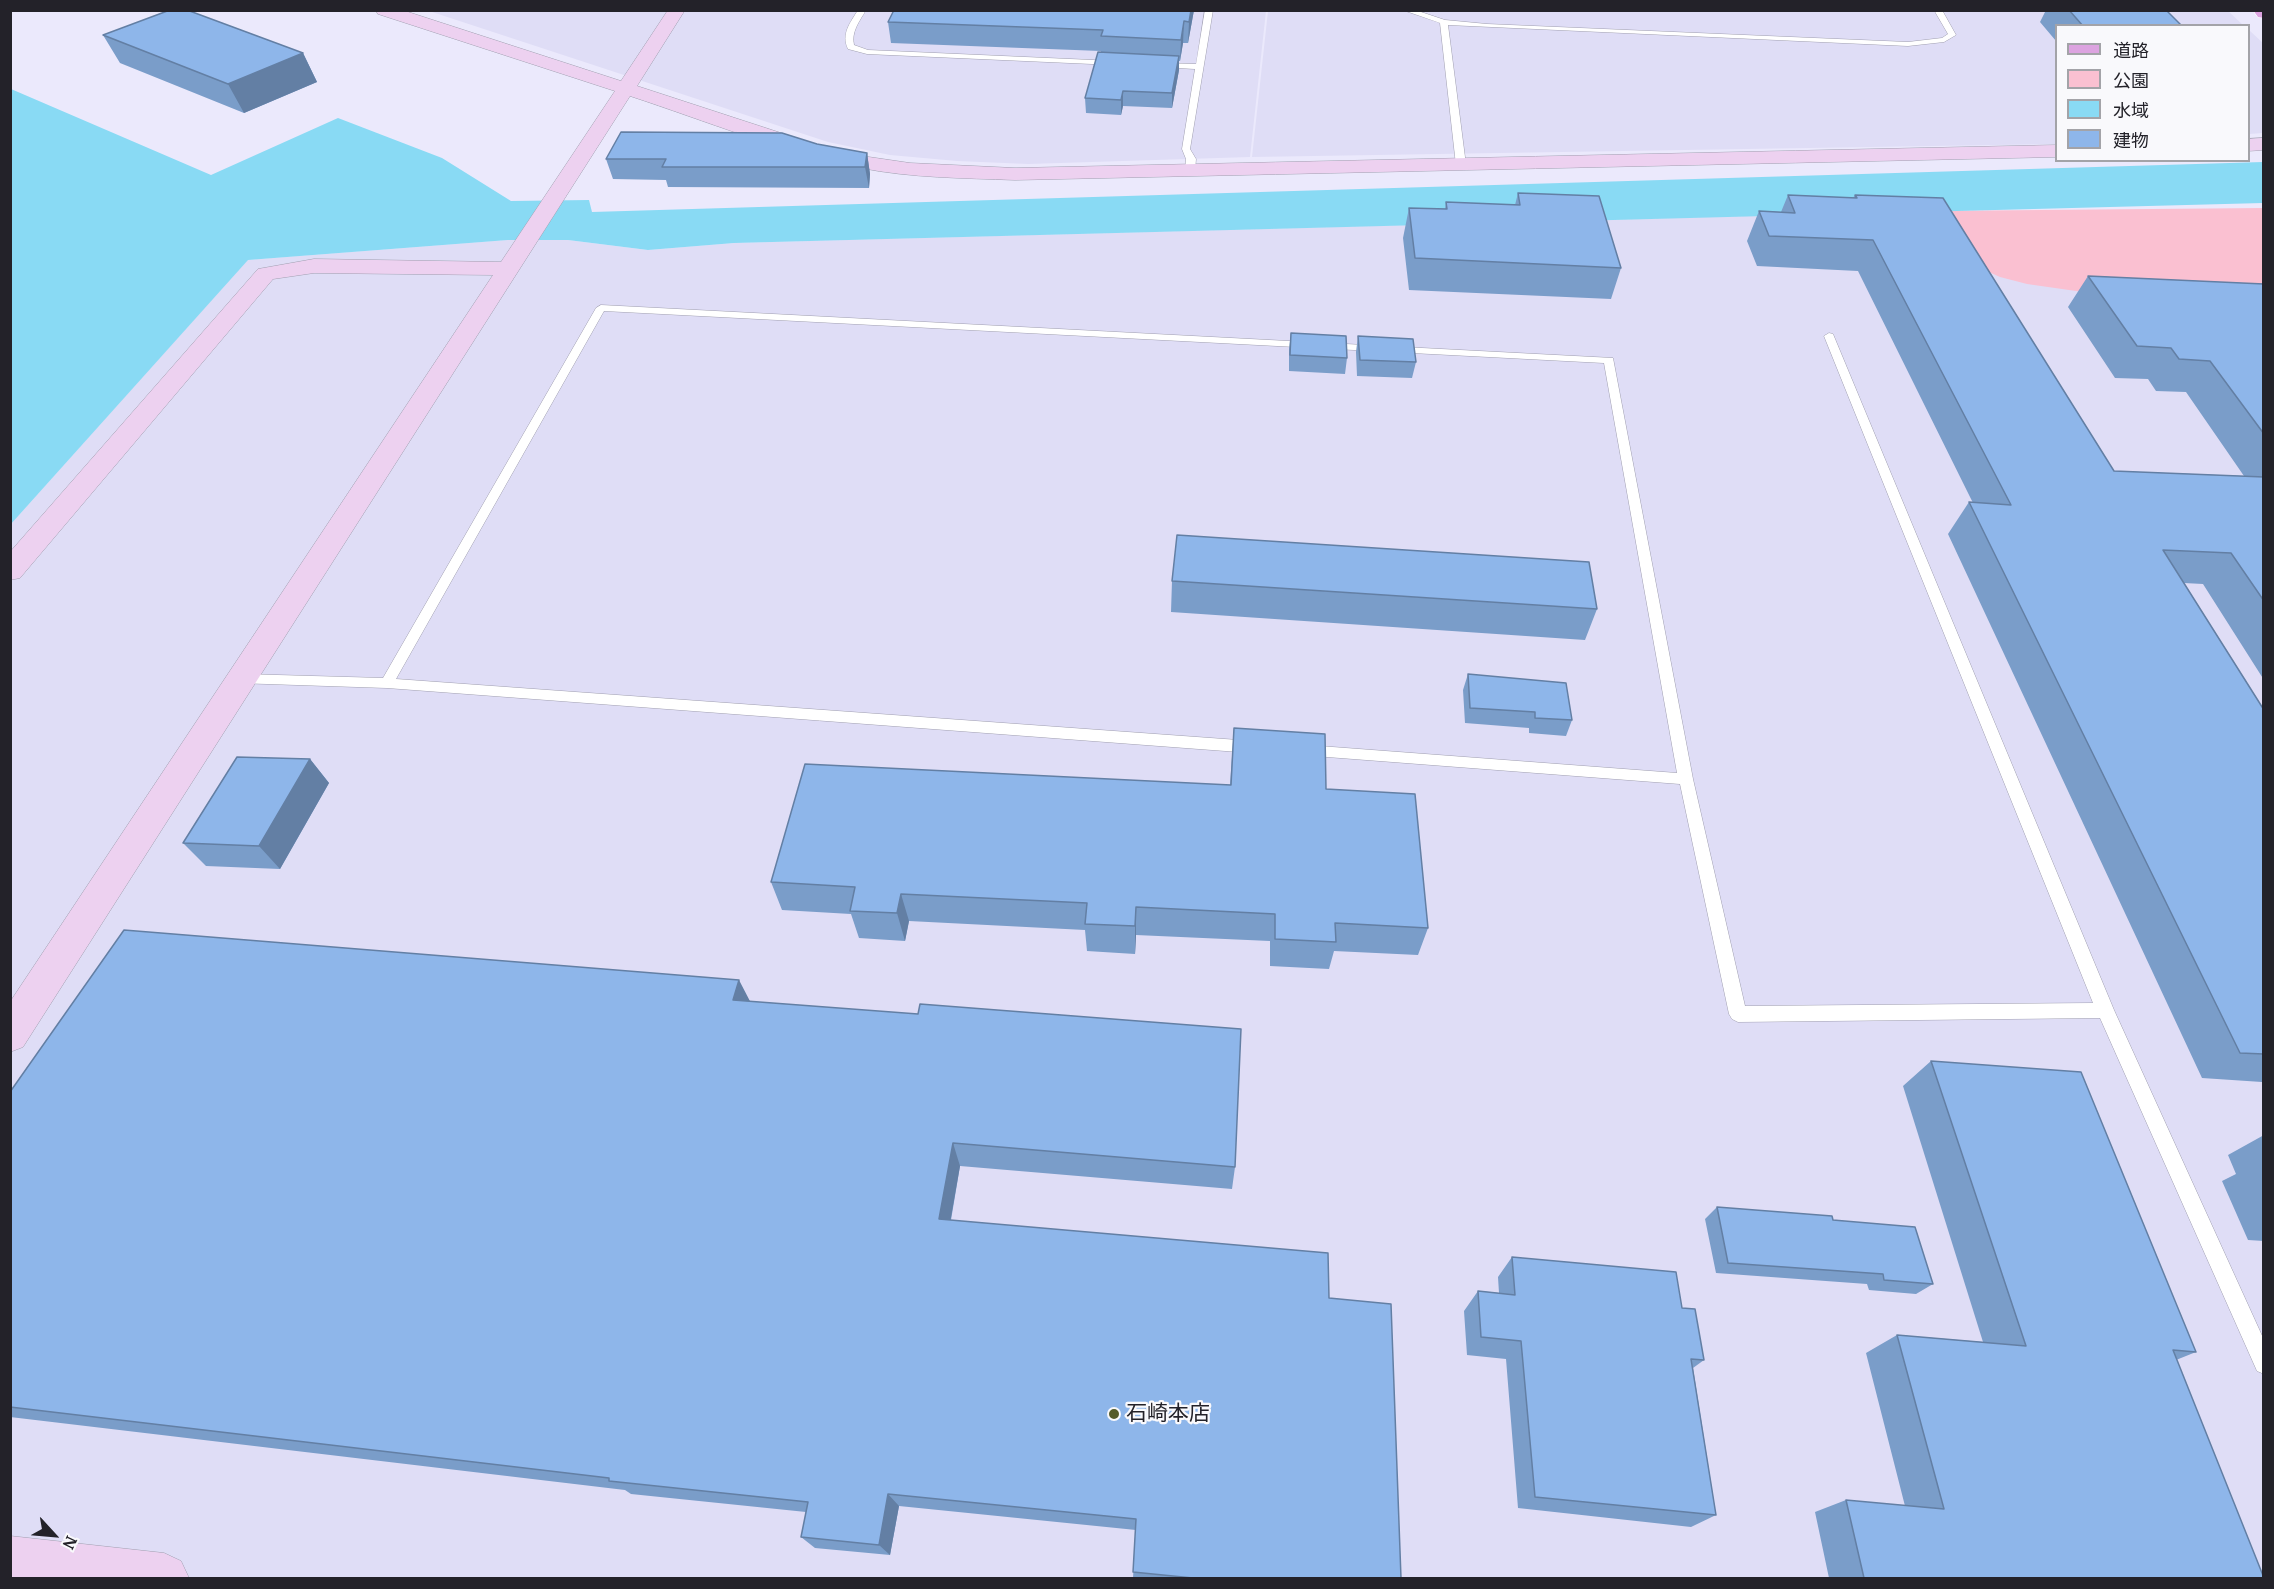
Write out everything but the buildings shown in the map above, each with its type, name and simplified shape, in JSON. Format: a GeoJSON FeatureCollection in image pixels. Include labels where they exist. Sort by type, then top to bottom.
{"type":"FeatureCollection","features":[{"type":"Feature","properties":{"kind":"street"},"geometry":{"type":"LineString","coordinates":[[384,10],[772,138],[862,162],[974,173],[1461,165],[2055,151]]}},
{"type":"Feature","properties":{"kind":"street"},"geometry":{"type":"LineString","coordinates":[[10,1035],[677,10]]}},
{"type":"Feature","properties":{"kind":"street"},"geometry":{"type":"LineString","coordinates":[[10,572],[266,274],[314,266],[516,259]]}},
{"type":"Feature","properties":{"kind":"street"},"geometry":{"type":"LineString","coordinates":[[10,1560],[164,1578]]}},
{"type":"Feature","properties":{"kind":"lane"},"geometry":{"type":"LineString","coordinates":[[861,10],[848,34],[847,41],[851,47],[867,52],[1130,64]]}},
{"type":"Feature","properties":{"kind":"lane"},"geometry":{"type":"LineString","coordinates":[[1190,170],[1191,159],[1186,149],[1209,10]]}},
{"type":"Feature","properties":{"kind":"lane"},"geometry":{"type":"LineString","coordinates":[[1406,10],[1444,22],[1908,44],[1944,40],[1952,35],[1938,10]]}},
{"type":"Feature","properties":{"kind":"lane"},"geometry":{"type":"LineString","coordinates":[[1444,22],[1461,165]]}},
{"type":"Feature","properties":{"kind":"lane"},"geometry":{"type":"LineString","coordinates":[[1154,65],[1199,67]]}},
{"type":"Feature","properties":{"kind":"lane"},"geometry":{"type":"LineString","coordinates":[[387,684],[601,308],[1609,360],[1686,779],[1738,1014],[2105,1010]]}},
{"type":"Feature","properties":{"kind":"lane"},"geometry":{"type":"LineString","coordinates":[[1828,336],[2105,1010],[2264,1364]]}},
{"type":"Feature","properties":{"kind":"lane"},"geometry":{"type":"LineString","coordinates":[[242,679],[387,684],[1271,749]]}},
{"type":"Feature","properties":{"kind":"lane"},"geometry":{"type":"LineString","coordinates":[[1294,751],[1686,779]]}},
{"type":"Feature","properties":{"kind":"shaded area"},"geometry":{"type":"Polygon","coordinates":[[[2227,10],[2242,24],[2055,24],[2055,144],[1252,157],[1268,11],[2227,10]]]}},
{"type":"Feature","properties":{"kind":"shaded area"},"geometry":{"type":"Polygon","coordinates":[[[429,11],[1266,11],[1250,157],[1028,164],[890,155],[828,142],[429,11]]]}},
{"type":"Feature","properties":{"kind":"shaded area"},"geometry":{"type":"Polygon","coordinates":[[[2250,31],[2264,44],[2263,133],[2250,134],[2250,31]]]}},
{"type":"Feature","properties":{"kind":"shaded area"},"geometry":{"type":"Polygon","coordinates":[[[1931,211],[2263,300],[2263,1578],[11,1578],[11,524],[247,260],[508,240],[568,240],[648,250],[734,243],[1931,211]]]}},
{"type":"Feature","properties":{"kind":"green space"},"geometry":{"type":"Polygon","coordinates":[[[2263,208],[2263,300],[2104,295],[2027,284],[2000,277],[1980,268],[1931,211],[2263,208]]]}},
{"type":"Feature","properties":{"kind":"water"},"geometry":{"type":"Polygon","coordinates":[[[11,89],[211,175],[338,118],[442,158],[511,201],[589,200],[592,212],[2263,162],[2263,203],[734,243],[648,250],[568,240],[508,240],[248,260],[11,524],[11,89]]]}},
{"type":"Feature","properties":{"kind":"place","name":"石崎本店"},"geometry":{"type":"Point","coordinates":[1114,1414]}}]}
